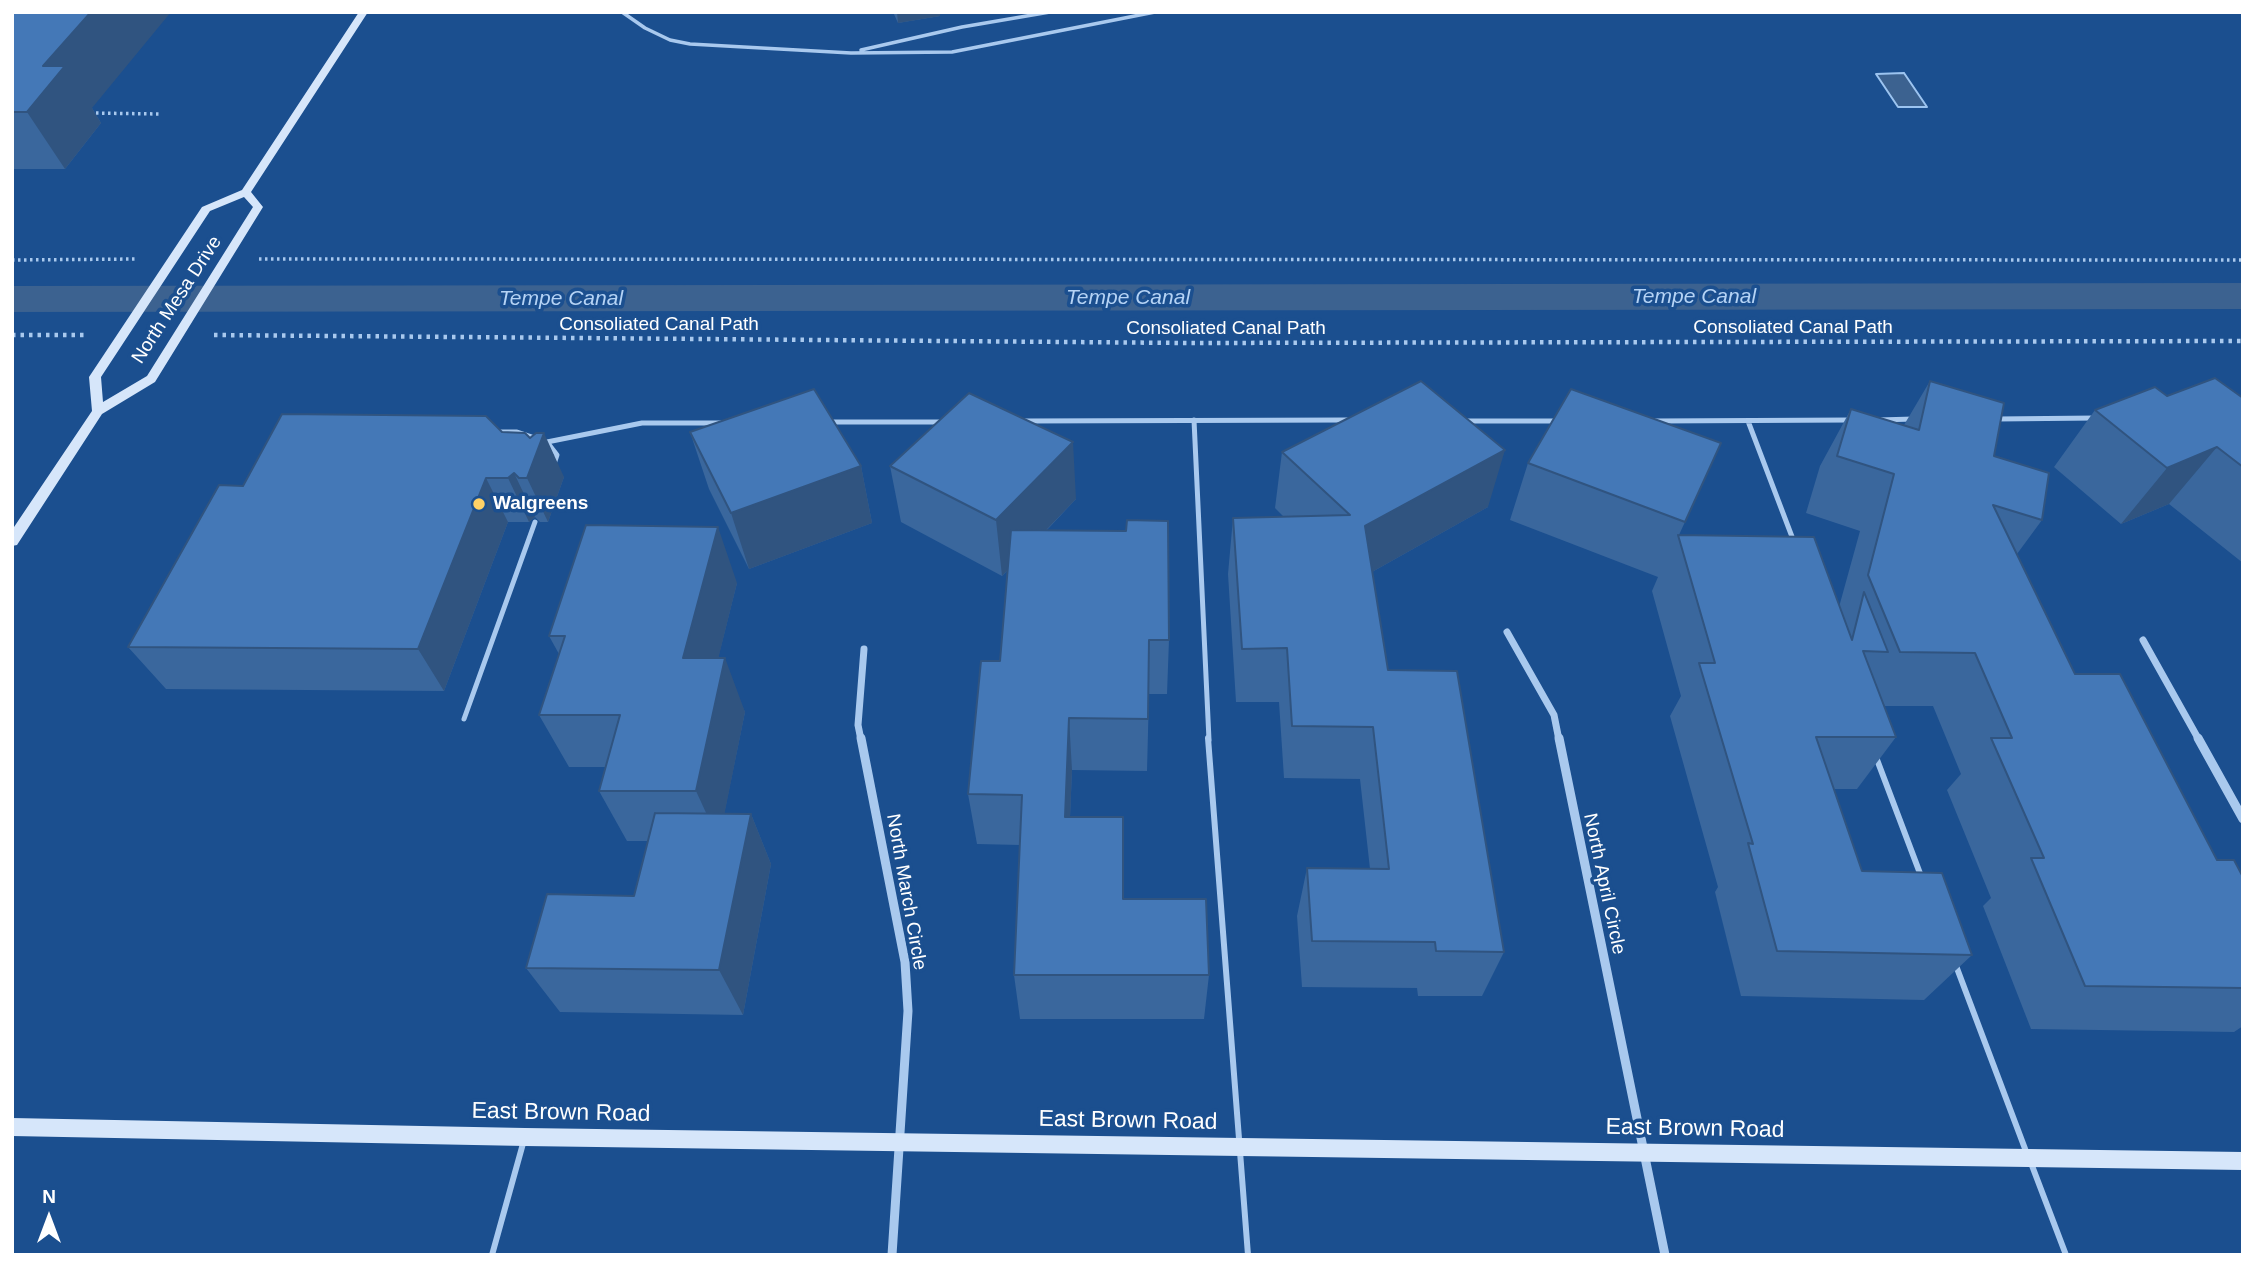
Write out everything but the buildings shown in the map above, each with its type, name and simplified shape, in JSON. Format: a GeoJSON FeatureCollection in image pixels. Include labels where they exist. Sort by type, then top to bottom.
{"type":"FeatureCollection","features":[{"type":"Feature","properties":{"kind":"main road"},"geometry":{"type":"LineString","coordinates":[[246,192],[365,12]]}},
{"type":"Feature","properties":{"kind":"main road","name":"North Mesa Drive"},"geometry":{"type":"LineString","coordinates":[[12,541],[99,411],[151,379],[258,207],[246,192],[206,209],[165,270],[96,377],[99,411]]}},
{"type":"Feature","properties":{"kind":"main road","name":"East Brown Road"},"geometry":{"type":"LineString","coordinates":[[12,1127],[525,1137],[2243,1161]]}},
{"type":"Feature","properties":{"kind":"street","name":"North April Circle"},"geometry":{"type":"LineString","coordinates":[[1507,632],[1553,715],[1665,1255]]}},
{"type":"Feature","properties":{"kind":"street"},"geometry":{"type":"LineString","coordinates":[[2143,640],[2243,820]]}},
{"type":"Feature","properties":{"kind":"street","name":"North March Circle"},"geometry":{"type":"LineString","coordinates":[[864,649],[858,725],[905,962],[908,1011],[892,1255]]}},
{"type":"Feature","properties":{"kind":"lane"},"geometry":{"type":"LineString","coordinates":[[622,12],[645,28],[670,40],[690,44],[851,53],[952,52],[1155,12]]}},
{"type":"Feature","properties":{"kind":"lane"},"geometry":{"type":"LineString","coordinates":[[851,53],[962,27],[1050,12]]}},
{"type":"Feature","properties":{"kind":"lane"},"geometry":{"type":"LineString","coordinates":[[1995,419],[2105,418]]}},
{"type":"Feature","properties":{"kind":"lane"},"geometry":{"type":"LineString","coordinates":[[1872,420],[1927,419]]}},
{"type":"Feature","properties":{"kind":"lane"},"geometry":{"type":"LineString","coordinates":[[1194,420],[1206,707],[1248,1255]]}},
{"type":"Feature","properties":{"kind":"lane"},"geometry":{"type":"LineString","coordinates":[[1651,421],[1858,420]]}},
{"type":"Feature","properties":{"kind":"lane"},"geometry":{"type":"LineString","coordinates":[[1015,421],[1360,421]]}},
{"type":"Feature","properties":{"kind":"lane"},"geometry":{"type":"LineString","coordinates":[[1457,421],[1568,421]]}},
{"type":"Feature","properties":{"kind":"lane"},"geometry":{"type":"LineString","coordinates":[[1748,421],[1797,550]]}},
{"type":"Feature","properties":{"kind":"lane"},"geometry":{"type":"LineString","coordinates":[[821,422],[946,422]]}},
{"type":"Feature","properties":{"kind":"lane"},"geometry":{"type":"LineString","coordinates":[[490,432],[517,432],[547,442],[642,423],[725,423]]}},
{"type":"Feature","properties":{"kind":"lane"},"geometry":{"type":"LineString","coordinates":[[547,442],[557,455],[554,466]]}},
{"type":"Feature","properties":{"kind":"lane"},"geometry":{"type":"LineString","coordinates":[[464,719],[535,522]]}},
{"type":"Feature","properties":{"kind":"lane"},"geometry":{"type":"LineString","coordinates":[[1871,744],[1925,886]]}},
{"type":"Feature","properties":{"kind":"lane"},"geometry":{"type":"LineString","coordinates":[[1950,951],[2066,1255]]}},
{"type":"Feature","properties":{"kind":"lane"},"geometry":{"type":"LineString","coordinates":[[492,1255],[525,1137]]}},
{"type":"Feature","properties":{"kind":"path"},"geometry":{"type":"LineString","coordinates":[[80,113],[160,114]]}},
{"type":"Feature","properties":{"kind":"path"},"geometry":{"type":"LineString","coordinates":[[12,260],[141,259]]}},
{"type":"Feature","properties":{"kind":"path"},"geometry":{"type":"LineString","coordinates":[[257,259],[2243,260]]}},
{"type":"Feature","properties":{"kind":"path"},"geometry":{"type":"LineString","coordinates":[[12,335],[85,335]]}},
{"type":"Feature","properties":{"kind":"path","name":"Consoliated Canal Path"},"geometry":{"type":"LineString","coordinates":[[210,335],[1188,343],[2243,341]]}},
{"type":"Feature","properties":{"kind":"water"},"geometry":{"type":"Polygon","coordinates":[[[1904,73],[1927,107],[1898,107],[1876,74],[1904,73]]]}},
{"type":"Feature","properties":{"kind":"waterway","name":"Tempe Canal"},"geometry":{"type":"LineString","coordinates":[[12,299],[2243,296]]}},
{"type":"Feature","properties":{"kind":"place","name":"Walgreens"},"geometry":{"type":"Point","coordinates":[479,504]}}]}
